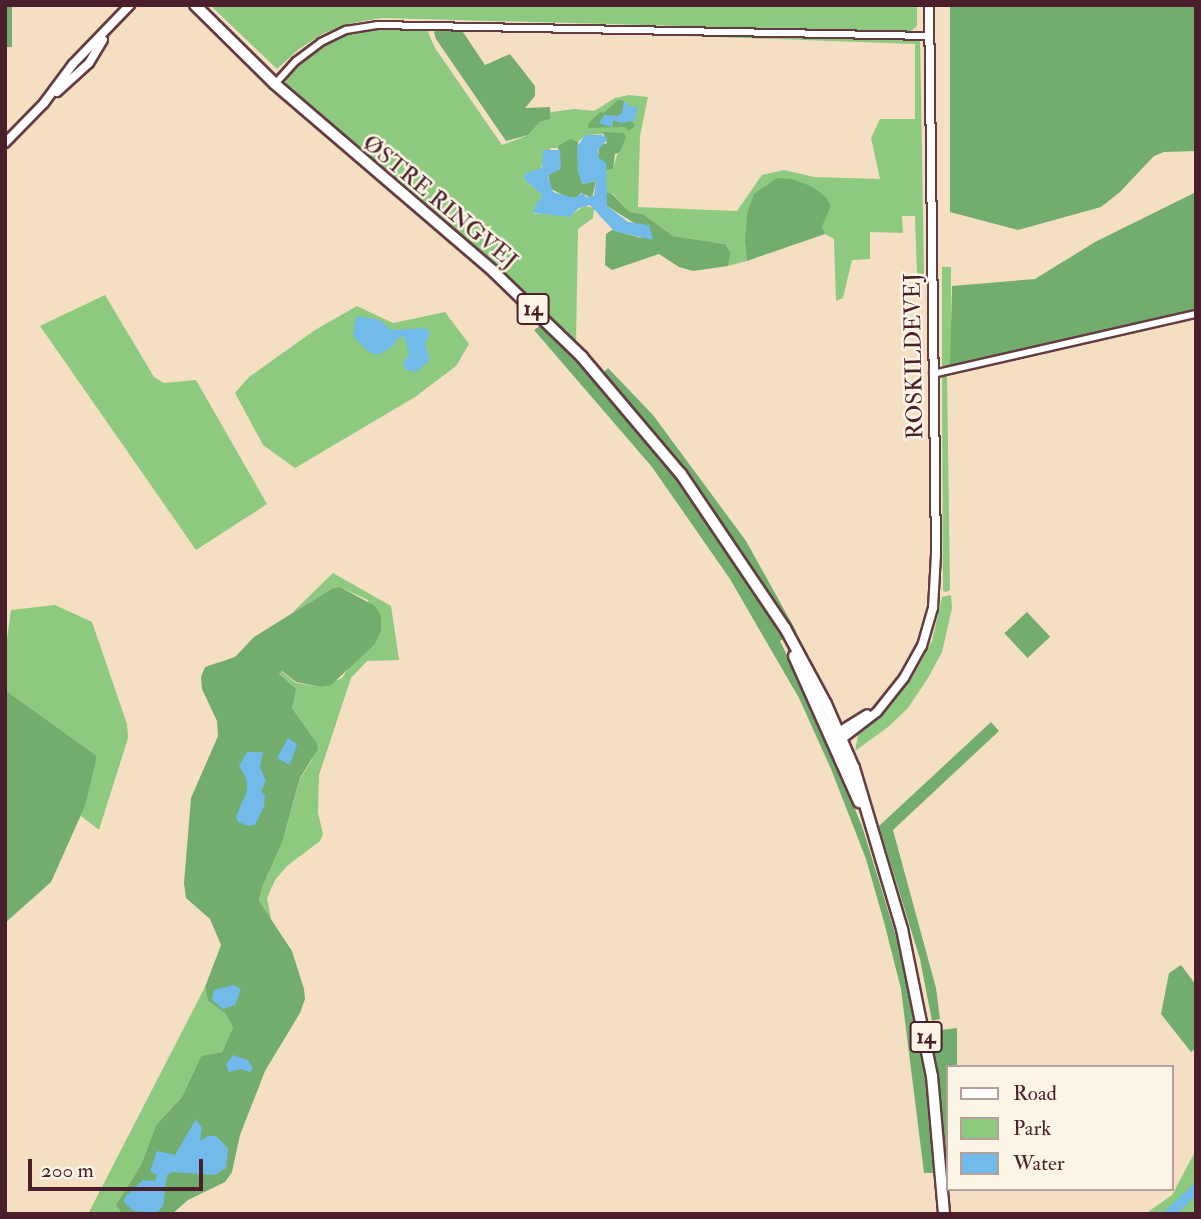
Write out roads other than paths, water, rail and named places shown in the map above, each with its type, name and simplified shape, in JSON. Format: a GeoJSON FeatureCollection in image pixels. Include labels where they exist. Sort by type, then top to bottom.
{"type":"FeatureCollection","features":[{"type":"Feature","properties":{"kind":"main road","name":"ØSTRE RINGVEJ"},"geometry":{"type":"LineString","coordinates":[[189,5],[275,84],[494,272],[582,357],[681,474],[764,598],[799,652],[837,738]]}},
{"type":"Feature","properties":{"kind":"main road","name":"ØSTRE RINGVEJ"},"geometry":{"type":"LineString","coordinates":[[195,5],[203,16]]}},
{"type":"Feature","properties":{"kind":"main road","name":"14"},"geometry":{"type":"LineString","coordinates":[[837,738],[883,865],[924,1025],[938,1123],[944,1214]]}},
{"type":"Feature","properties":{"kind":"street"},"geometry":{"type":"LineString","coordinates":[[44,103],[73,64],[130,5]]}},
{"type":"Feature","properties":{"kind":"street"},"geometry":{"type":"LineString","coordinates":[[5,143],[44,103],[87,66],[104,39],[137,5]]}},
{"type":"Feature","properties":{"kind":"street","name":"ROSKILDEVEJ"},"geometry":{"type":"LineString","coordinates":[[837,738],[877,712],[891,694],[922,646],[933,608],[936,554],[929,5]]}},
{"type":"Feature","properties":{"kind":"street"},"geometry":{"type":"LineString","coordinates":[[275,84],[296,61],[321,42],[346,30],[377,25],[929,36]]}},
{"type":"Feature","properties":{"kind":"street"},"geometry":{"type":"LineString","coordinates":[[933,374],[1196,314]]}},
{"type":"Feature","properties":{"kind":"water"},"geometry":{"type":"Polygon","coordinates":[[[624,101],[631,107],[638,106],[634,121],[620,123],[613,120],[612,127],[599,123],[604,115],[618,116],[622,113],[624,101]]]}},
{"type":"Feature","properties":{"kind":"water"},"geometry":{"type":"Polygon","coordinates":[[[585,135],[602,135],[608,139],[598,150],[598,157],[606,163],[607,206],[628,222],[649,225],[653,240],[614,231],[590,205],[579,208],[569,217],[532,213],[542,195],[523,178],[526,173],[542,168],[543,150],[560,150],[561,168],[548,176],[553,192],[574,198],[583,193],[586,197],[594,196],[596,181],[582,184],[578,172],[577,147],[585,135]]]}},
{"type":"Feature","properties":{"kind":"water"},"geometry":{"type":"Polygon","coordinates":[[[356,316],[380,320],[391,330],[425,328],[430,333],[425,344],[430,360],[416,372],[405,370],[403,362],[409,355],[404,336],[378,355],[369,352],[353,336],[356,316]]]}},
{"type":"Feature","properties":{"kind":"water"},"geometry":{"type":"Polygon","coordinates":[[[288,738],[297,744],[290,765],[277,758],[288,738]]]}},
{"type":"Feature","properties":{"kind":"water"},"geometry":{"type":"Polygon","coordinates":[[[247,752],[263,752],[260,767],[266,781],[261,791],[265,795],[264,807],[255,825],[249,826],[238,822],[236,817],[247,791],[246,778],[239,766],[247,752]]]}},
{"type":"Feature","properties":{"kind":"water"},"geometry":{"type":"Polygon","coordinates":[[[234,985],[241,989],[235,1005],[223,1009],[212,1000],[214,990],[234,985]]]}},
{"type":"Feature","properties":{"kind":"water"},"geometry":{"type":"Polygon","coordinates":[[[233,1055],[248,1060],[253,1069],[249,1072],[241,1069],[229,1072],[226,1065],[233,1055]]]}},
{"type":"Feature","properties":{"kind":"water"},"geometry":{"type":"Polygon","coordinates":[[[196,1119],[202,1128],[200,1141],[208,1136],[216,1136],[228,1148],[226,1168],[215,1175],[173,1172],[167,1175],[163,1206],[157,1213],[133,1211],[124,1202],[125,1197],[143,1180],[155,1181],[157,1175],[150,1171],[157,1151],[175,1155],[196,1119]]]}},
{"type":"Feature","properties":{"kind":"waterway"},"geometry":{"type":"LineString","coordinates":[[1169,1214],[1196,1189]]}}]}
